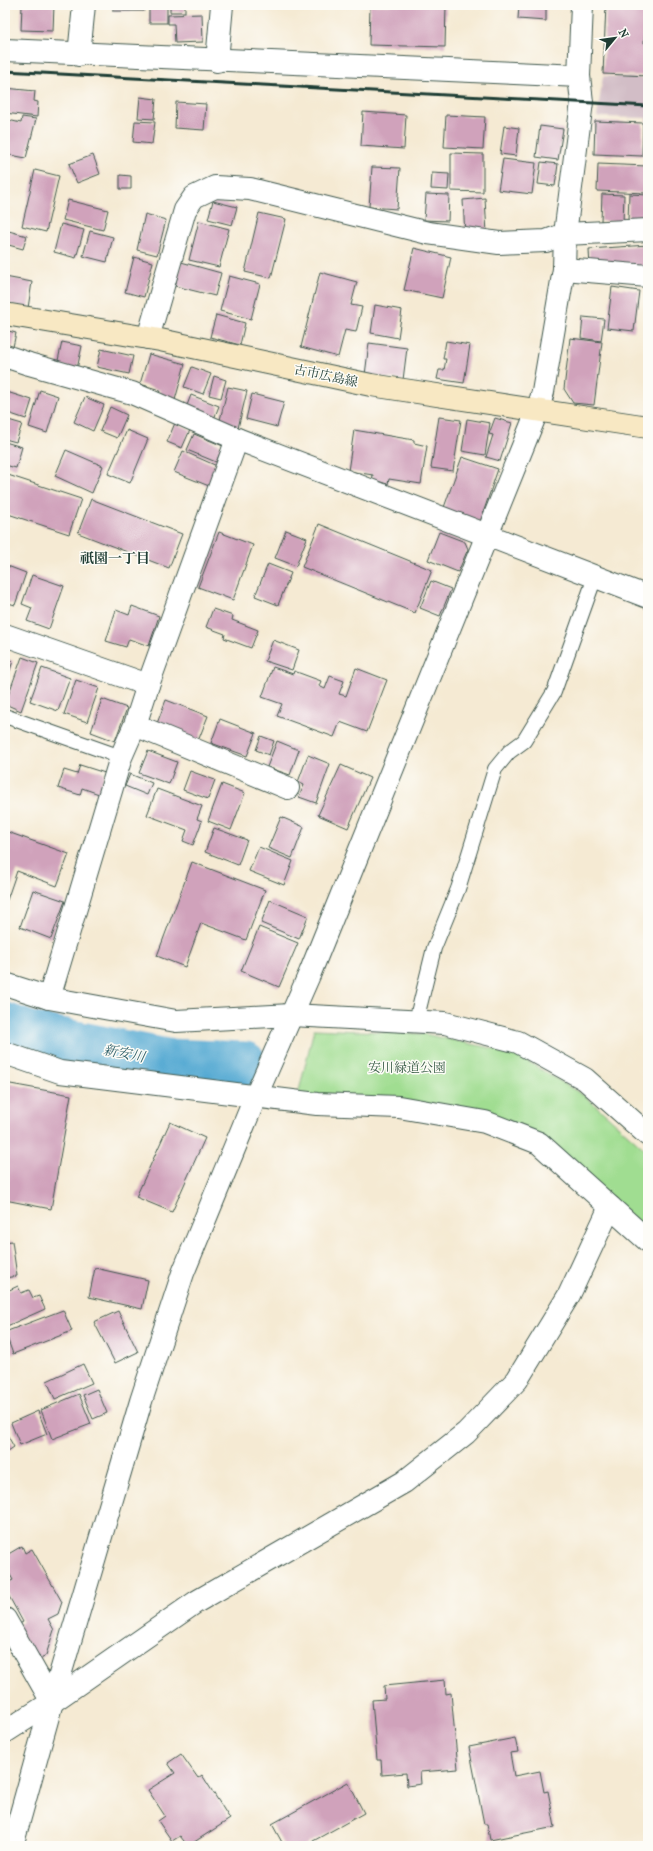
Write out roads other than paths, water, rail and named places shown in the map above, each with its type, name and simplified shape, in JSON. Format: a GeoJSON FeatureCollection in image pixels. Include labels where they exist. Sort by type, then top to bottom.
{"type":"FeatureCollection","features":[{"type":"Feature","properties":{"kind":"main road","name":"古市広島線"},"geometry":{"type":"LineString","coordinates":[[5,314],[148,338],[371,384],[648,427]]}},
{"type":"Feature","properties":{"kind":"street"},"geometry":{"type":"LineString","coordinates":[[79,54],[84,5]]}},
{"type":"Feature","properties":{"kind":"street"},"geometry":{"type":"LineString","coordinates":[[217,61],[222,5]]}},
{"type":"Feature","properties":{"kind":"street"},"geometry":{"type":"LineString","coordinates":[[12,1846],[52,1702],[140,1401],[178,1288],[488,535],[538,409],[543,392],[564,269],[565,234],[582,102],[579,76],[582,5]]}},
{"type":"Feature","properties":{"kind":"street"},"geometry":{"type":"LineString","coordinates":[[5,50],[217,61],[579,76]]}},
{"type":"Feature","properties":{"kind":"street"},"geometry":{"type":"LineString","coordinates":[[148,338],[185,210],[194,197],[215,186],[250,189],[428,233],[499,243],[546,241],[565,234],[648,230]]}},
{"type":"Feature","properties":{"kind":"street"},"geometry":{"type":"LineString","coordinates":[[564,269],[648,276]]}},
{"type":"Feature","properties":{"kind":"street"},"geometry":{"type":"LineString","coordinates":[[5,356],[132,393],[237,439],[648,597]]}},
{"type":"Feature","properties":{"kind":"street"},"geometry":{"type":"LineString","coordinates":[[49,998],[121,757],[135,725],[237,439]]}},
{"type":"Feature","properties":{"kind":"street"},"geometry":{"type":"LineString","coordinates":[[5,635],[148,685]]}},
{"type":"Feature","properties":{"kind":"street"},"geometry":{"type":"LineString","coordinates":[[135,725],[288,788]]}},
{"type":"Feature","properties":{"kind":"street"},"geometry":{"type":"LineString","coordinates":[[5,984],[49,998],[176,1021],[291,1014],[445,1023],[518,1042],[585,1079],[647,1132]]}},
{"type":"Feature","properties":{"kind":"street"},"geometry":{"type":"LineString","coordinates":[[5,1053],[60,1072],[255,1098],[317,1104],[399,1107],[485,1122],[539,1143],[648,1241]]}},
{"type":"Feature","properties":{"kind":"street"},"geometry":{"type":"LineString","coordinates":[[5,1732],[52,1702],[196,1602],[404,1482],[466,1433],[517,1380],[569,1295],[610,1207]]}},
{"type":"Feature","properties":{"kind":"street"},"geometry":{"type":"LineString","coordinates":[[5,1619],[52,1702]]}},
{"type":"Feature","properties":{"kind":"lane"},"geometry":{"type":"LineString","coordinates":[[416,1022],[434,948],[462,877],[495,769],[509,752],[524,741],[554,692],[595,577]]}},
{"type":"Feature","properties":{"kind":"lane"},"geometry":{"type":"LineString","coordinates":[[5,716],[121,757]]}},
{"type":"Feature","properties":{"kind":"waterway"},"geometry":{"type":"LineString","coordinates":[[5,380],[9,369]]}},
{"type":"Feature","properties":{"kind":"waterway","name":"新安川"},"geometry":{"type":"LineString","coordinates":[[5,1025],[30,1034],[167,1061],[245,1064]]}},
{"type":"Feature","properties":{"kind":"railway"},"geometry":{"type":"LineString","coordinates":[[5,71],[648,106]]}},
{"type":"Feature","properties":{"kind":"district","name":"祇園一丁目"},"geometry":{"type":"Point","coordinates":[115,558]}},
{"type":"Feature","properties":{"kind":"park label","name":"安川緑道公園"},"geometry":{"type":"Point","coordinates":[407,1067]}}]}
